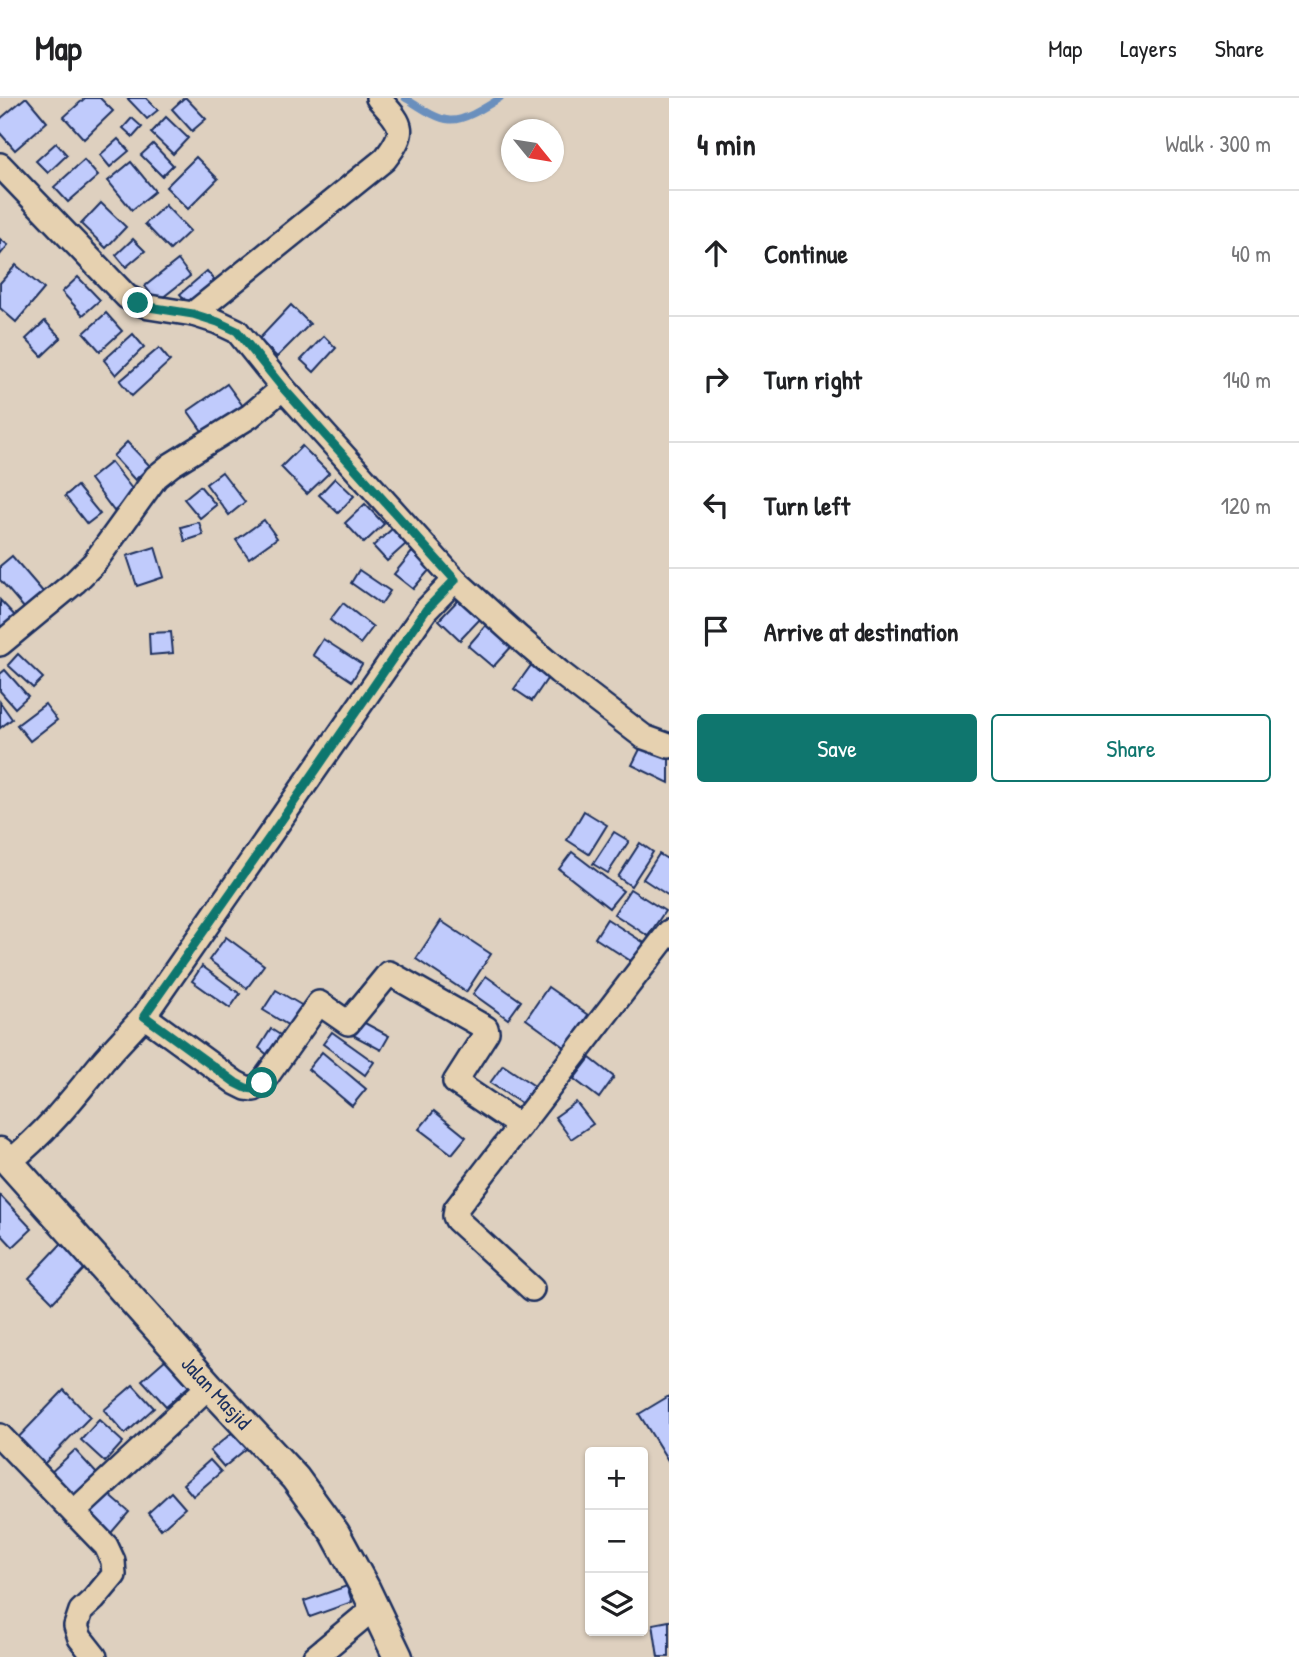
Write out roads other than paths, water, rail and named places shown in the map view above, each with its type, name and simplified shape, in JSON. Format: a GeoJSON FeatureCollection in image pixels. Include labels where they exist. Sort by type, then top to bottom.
{"type":"FeatureCollection","features":[{"type":"Feature","properties":{"kind":"street"},"geometry":{"type":"LineString","coordinates":[[193,314],[385,159],[400,135],[399,123],[378,98]]}},
{"type":"Feature","properties":{"kind":"street"},"geometry":{"type":"LineString","coordinates":[[0,165],[127,297],[149,307],[193,314],[237,331],[277,393],[455,580],[559,672],[644,737],[669,746]]}},
{"type":"Feature","properties":{"kind":"street"},"geometry":{"type":"LineString","coordinates":[[0,644],[94,564],[156,477],[250,416],[277,393]]}},
{"type":"Feature","properties":{"kind":"street"},"geometry":{"type":"LineString","coordinates":[[4,1157],[31,1145],[144,1016],[426,610],[455,580]]}},
{"type":"Feature","properties":{"kind":"street"},"geometry":{"type":"LineString","coordinates":[[532,1289],[457,1220],[456,1209],[669,932]]}},
{"type":"Feature","properties":{"kind":"street"},"geometry":{"type":"LineString","coordinates":[[144,1016],[236,1083],[254,1089],[262,1083],[319,1003],[348,1023],[389,973],[485,1028],[487,1032],[455,1082],[520,1126]]}},
{"type":"Feature","properties":{"kind":"street","name":"Jalan Masjid"},"geometry":{"type":"LineString","coordinates":[[4,1157],[295,1478],[335,1533],[398,1657]]}},
{"type":"Feature","properties":{"kind":"street"},"geometry":{"type":"LineString","coordinates":[[74,1513],[209,1386]]}},
{"type":"Feature","properties":{"kind":"street"},"geometry":{"type":"LineString","coordinates":[[0,1436],[106,1546],[113,1562],[114,1576],[81,1611],[76,1626],[80,1639],[96,1657]]}},
{"type":"Feature","properties":{"kind":"street"},"geometry":{"type":"LineString","coordinates":[[315,1657],[374,1608]]}},
{"type":"Feature","properties":{"kind":"waterway"},"geometry":{"type":"LineString","coordinates":[[405,98],[432,114],[450,120],[469,116],[500,98]]}}]}
